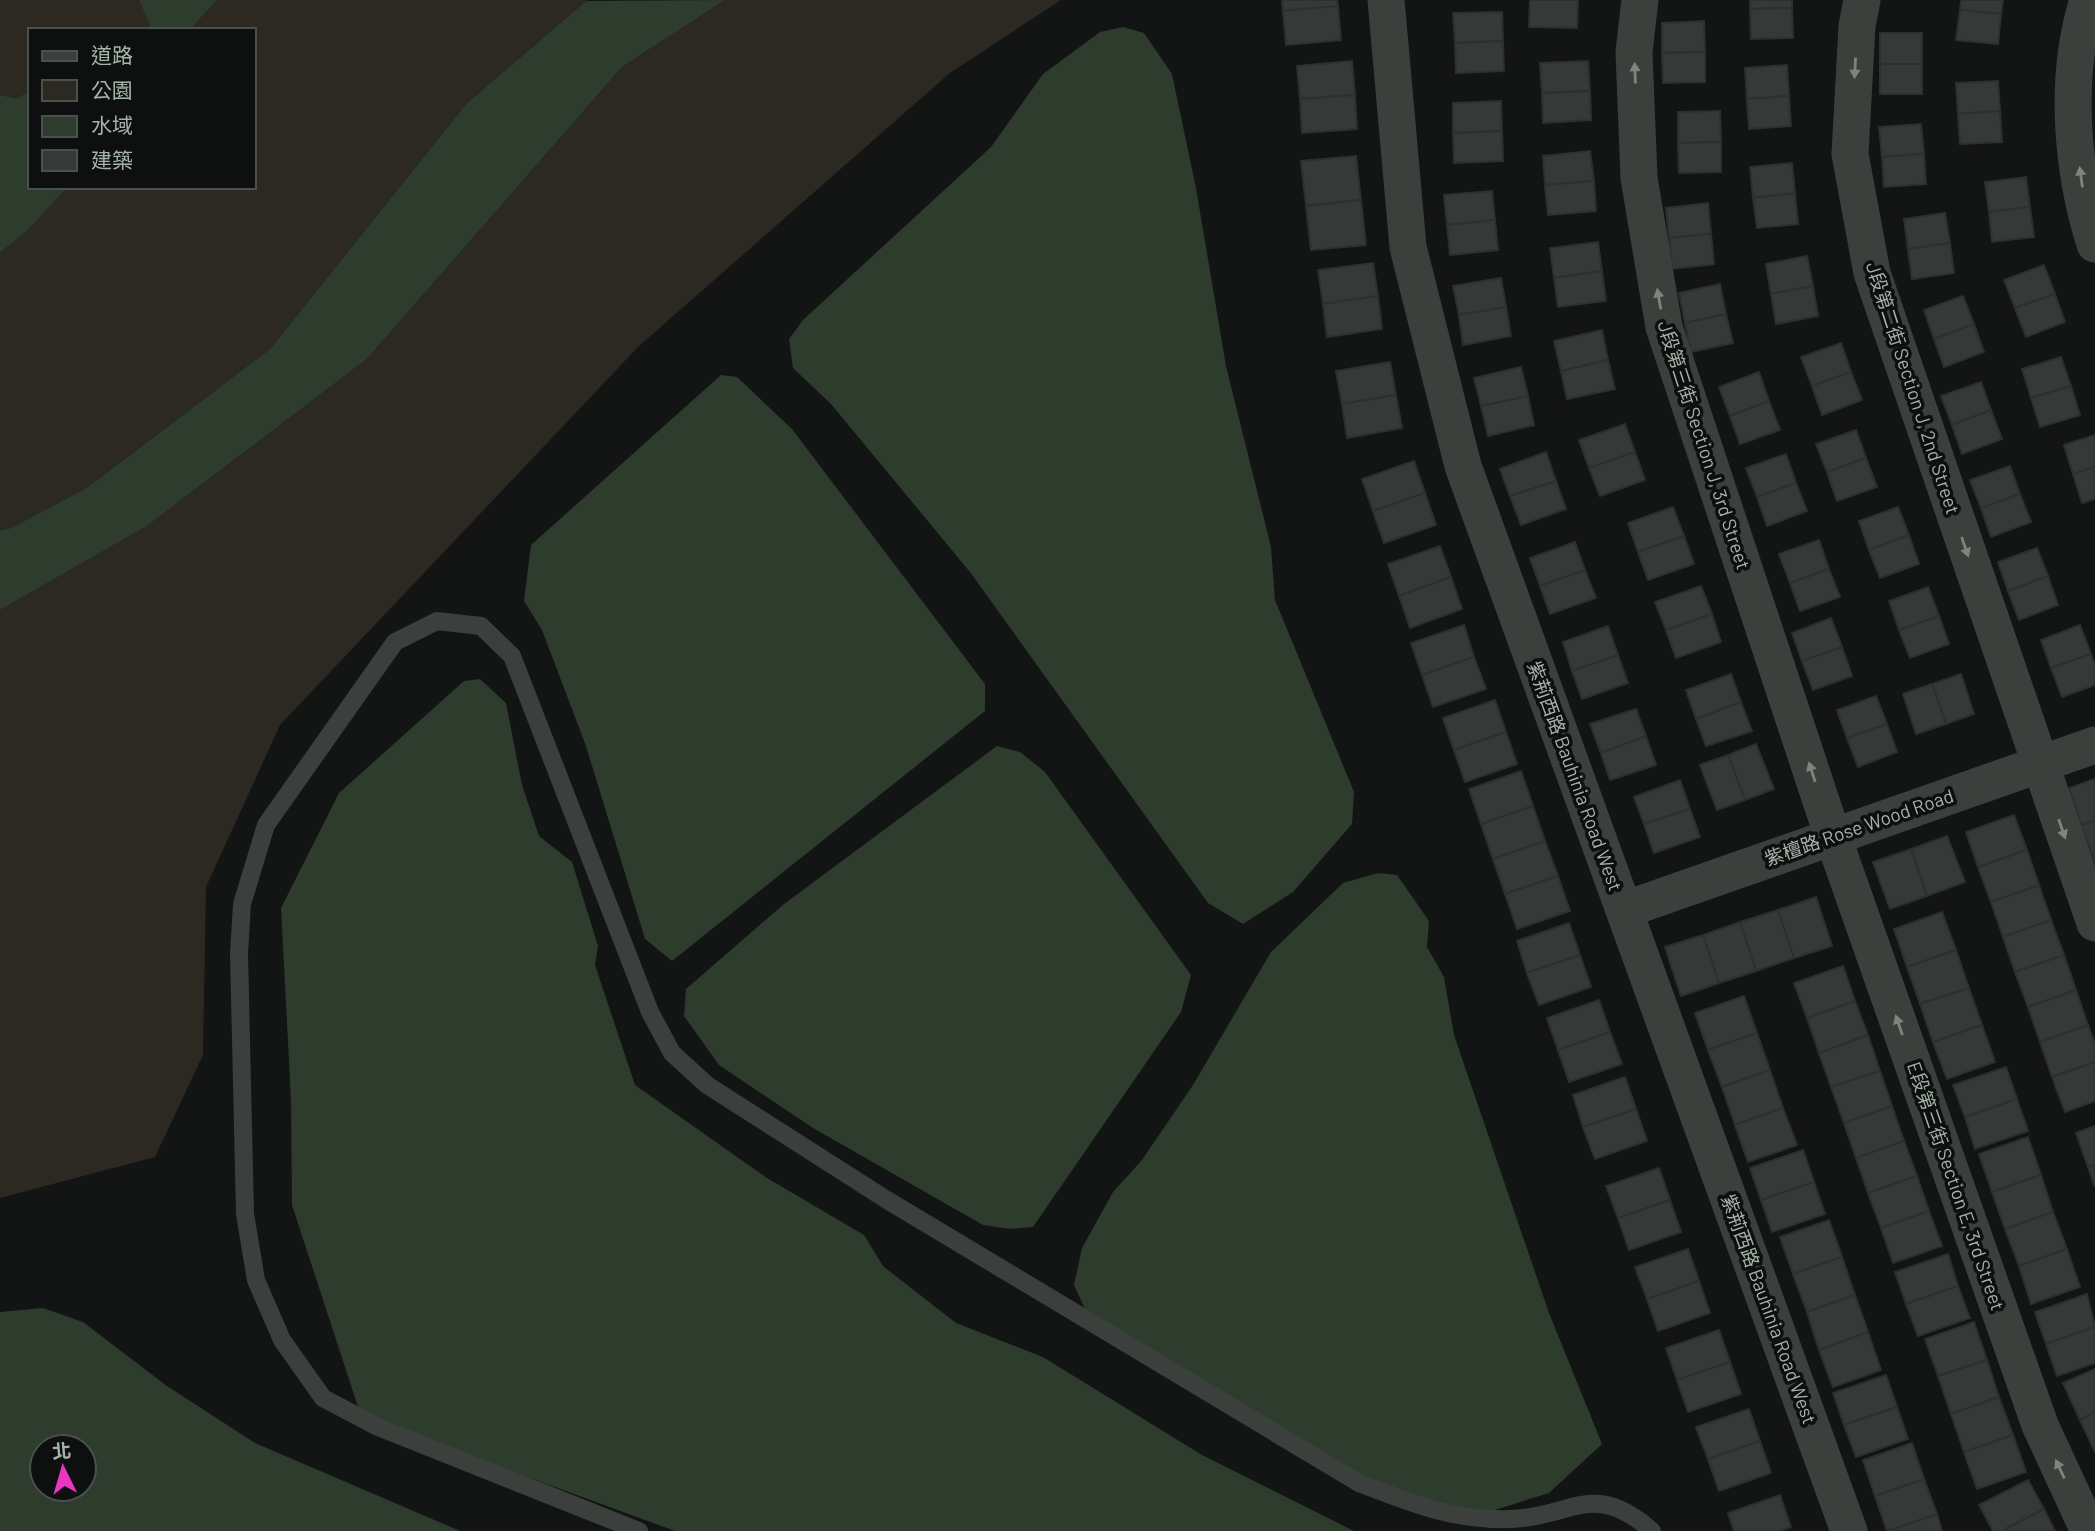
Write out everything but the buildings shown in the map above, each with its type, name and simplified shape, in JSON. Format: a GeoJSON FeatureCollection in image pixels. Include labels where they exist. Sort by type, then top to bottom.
{"type":"FeatureCollection","features":[{"type":"Feature","properties":{"kind":"street","name":"紫荊西路 Bauhinia Road West"},"geometry":{"type":"LineString","coordinates":[[1386,0],[1408,247],[1463,466],[1849,1531]]}},
{"type":"Feature","properties":{"kind":"street"},"geometry":{"type":"LineString","coordinates":[[1393,76],[1407,0]]}},
{"type":"Feature","properties":{"kind":"street","name":"J段第三街 Section J, 3rd Street"},"geometry":{"type":"LineString","coordinates":[[1640,0],[1634,52],[1639,178],[1664,327],[1833,837]]}},
{"type":"Feature","properties":{"kind":"street","name":"J段第二街 Section J, 2nd Street"},"geometry":{"type":"LineString","coordinates":[[1862,0],[1857,26],[1850,154],[1872,273],[2095,923]]}},
{"type":"Feature","properties":{"kind":"street"},"geometry":{"type":"LineString","coordinates":[[2088,0],[2071,104],[2087,218],[2095,244]]}},
{"type":"Feature","properties":{"kind":"street","name":"紫檀路 Rose Wood Road"},"geometry":{"type":"LineString","coordinates":[[1624,910],[2095,745]]}},
{"type":"Feature","properties":{"kind":"street","name":"E段第三街 Section E, 3rd Street"},"geometry":{"type":"LineString","coordinates":[[1833,837],[2040,1426],[2089,1531]]}},
{"type":"Feature","properties":{"kind":"lane"},"geometry":{"type":"LineString","coordinates":[[639,1531],[378,1427],[323,1398],[282,1340],[256,1280],[245,1214],[239,953],[242,904],[266,825],[395,642],[437,621],[481,626],[512,656],[650,1012],[672,1053],[707,1084],[899,1207],[1359,1483],[1436,1513],[1512,1519],[1587,1502],[1619,1506],[1652,1531]]}},
{"type":"Feature","properties":{"kind":"green space"},"geometry":{"type":"Polygon","coordinates":[[[0,0],[587,0],[466,104],[270,349],[88,487],[11,528],[0,530],[0,0]]]}},
{"type":"Feature","properties":{"kind":"green space"},"geometry":{"type":"Polygon","coordinates":[[[725,0],[1061,0],[950,73],[639,346],[280,725],[206,887],[203,1055],[155,1157],[0,1198],[0,610],[147,526],[367,359],[622,67],[725,0]]]}},
{"type":"Feature","properties":{"kind":"water"},"geometry":{"type":"Polygon","coordinates":[[[139,0],[217,0],[191,28],[146,28],[150,25],[139,0]]]}},
{"type":"Feature","properties":{"kind":"water"},"geometry":{"type":"Polygon","coordinates":[[[725,0],[622,67],[367,359],[147,526],[0,610],[0,530],[11,528],[88,487],[270,349],[466,104],[586,1],[725,0]]]}},
{"type":"Feature","properties":{"kind":"water"},"geometry":{"type":"Polygon","coordinates":[[[1123,27],[1144,33],[1172,74],[1196,188],[1226,366],[1271,547],[1275,600],[1354,792],[1352,824],[1293,892],[1243,924],[1208,903],[970,572],[831,404],[793,368],[789,339],[803,320],[991,147],[1043,74],[1100,32],[1123,27]]]}},
{"type":"Feature","properties":{"kind":"water"},"geometry":{"type":"Polygon","coordinates":[[[28,92],[28,189],[65,189],[27,231],[0,252],[0,95],[16,99],[28,92]]]}},
{"type":"Feature","properties":{"kind":"water"},"geometry":{"type":"Polygon","coordinates":[[[721,375],[737,377],[792,429],[985,684],[985,711],[672,961],[645,939],[586,746],[542,630],[524,601],[531,545],[721,375]]]}},
{"type":"Feature","properties":{"kind":"water"},"geometry":{"type":"Polygon","coordinates":[[[480,679],[506,703],[522,785],[539,836],[572,862],[598,946],[595,965],[635,1085],[767,1178],[864,1235],[883,1266],[956,1323],[1043,1357],[1202,1455],[1354,1531],[675,1531],[361,1416],[292,1205],[291,1100],[281,908],[339,793],[464,681],[480,679]]]}},
{"type":"Feature","properties":{"kind":"water"},"geometry":{"type":"Polygon","coordinates":[[[997,746],[1020,752],[1045,772],[1191,975],[1181,1012],[1033,1227],[1010,1229],[983,1225],[813,1128],[719,1065],[684,1016],[686,989],[784,904],[997,746]]]}},
{"type":"Feature","properties":{"kind":"water"},"geometry":{"type":"Polygon","coordinates":[[[1378,873],[1397,875],[1429,921],[1427,947],[1444,977],[1454,1035],[1549,1313],[1602,1444],[1549,1493],[1482,1514],[1446,1515],[1366,1477],[1119,1341],[1085,1309],[1074,1285],[1082,1248],[1113,1192],[1142,1160],[1193,1085],[1271,952],[1343,883],[1378,873]]]}},
{"type":"Feature","properties":{"kind":"water"},"geometry":{"type":"Polygon","coordinates":[[[43,1308],[83,1322],[167,1386],[255,1443],[460,1531],[0,1531],[0,1312],[43,1308]]]}}]}
